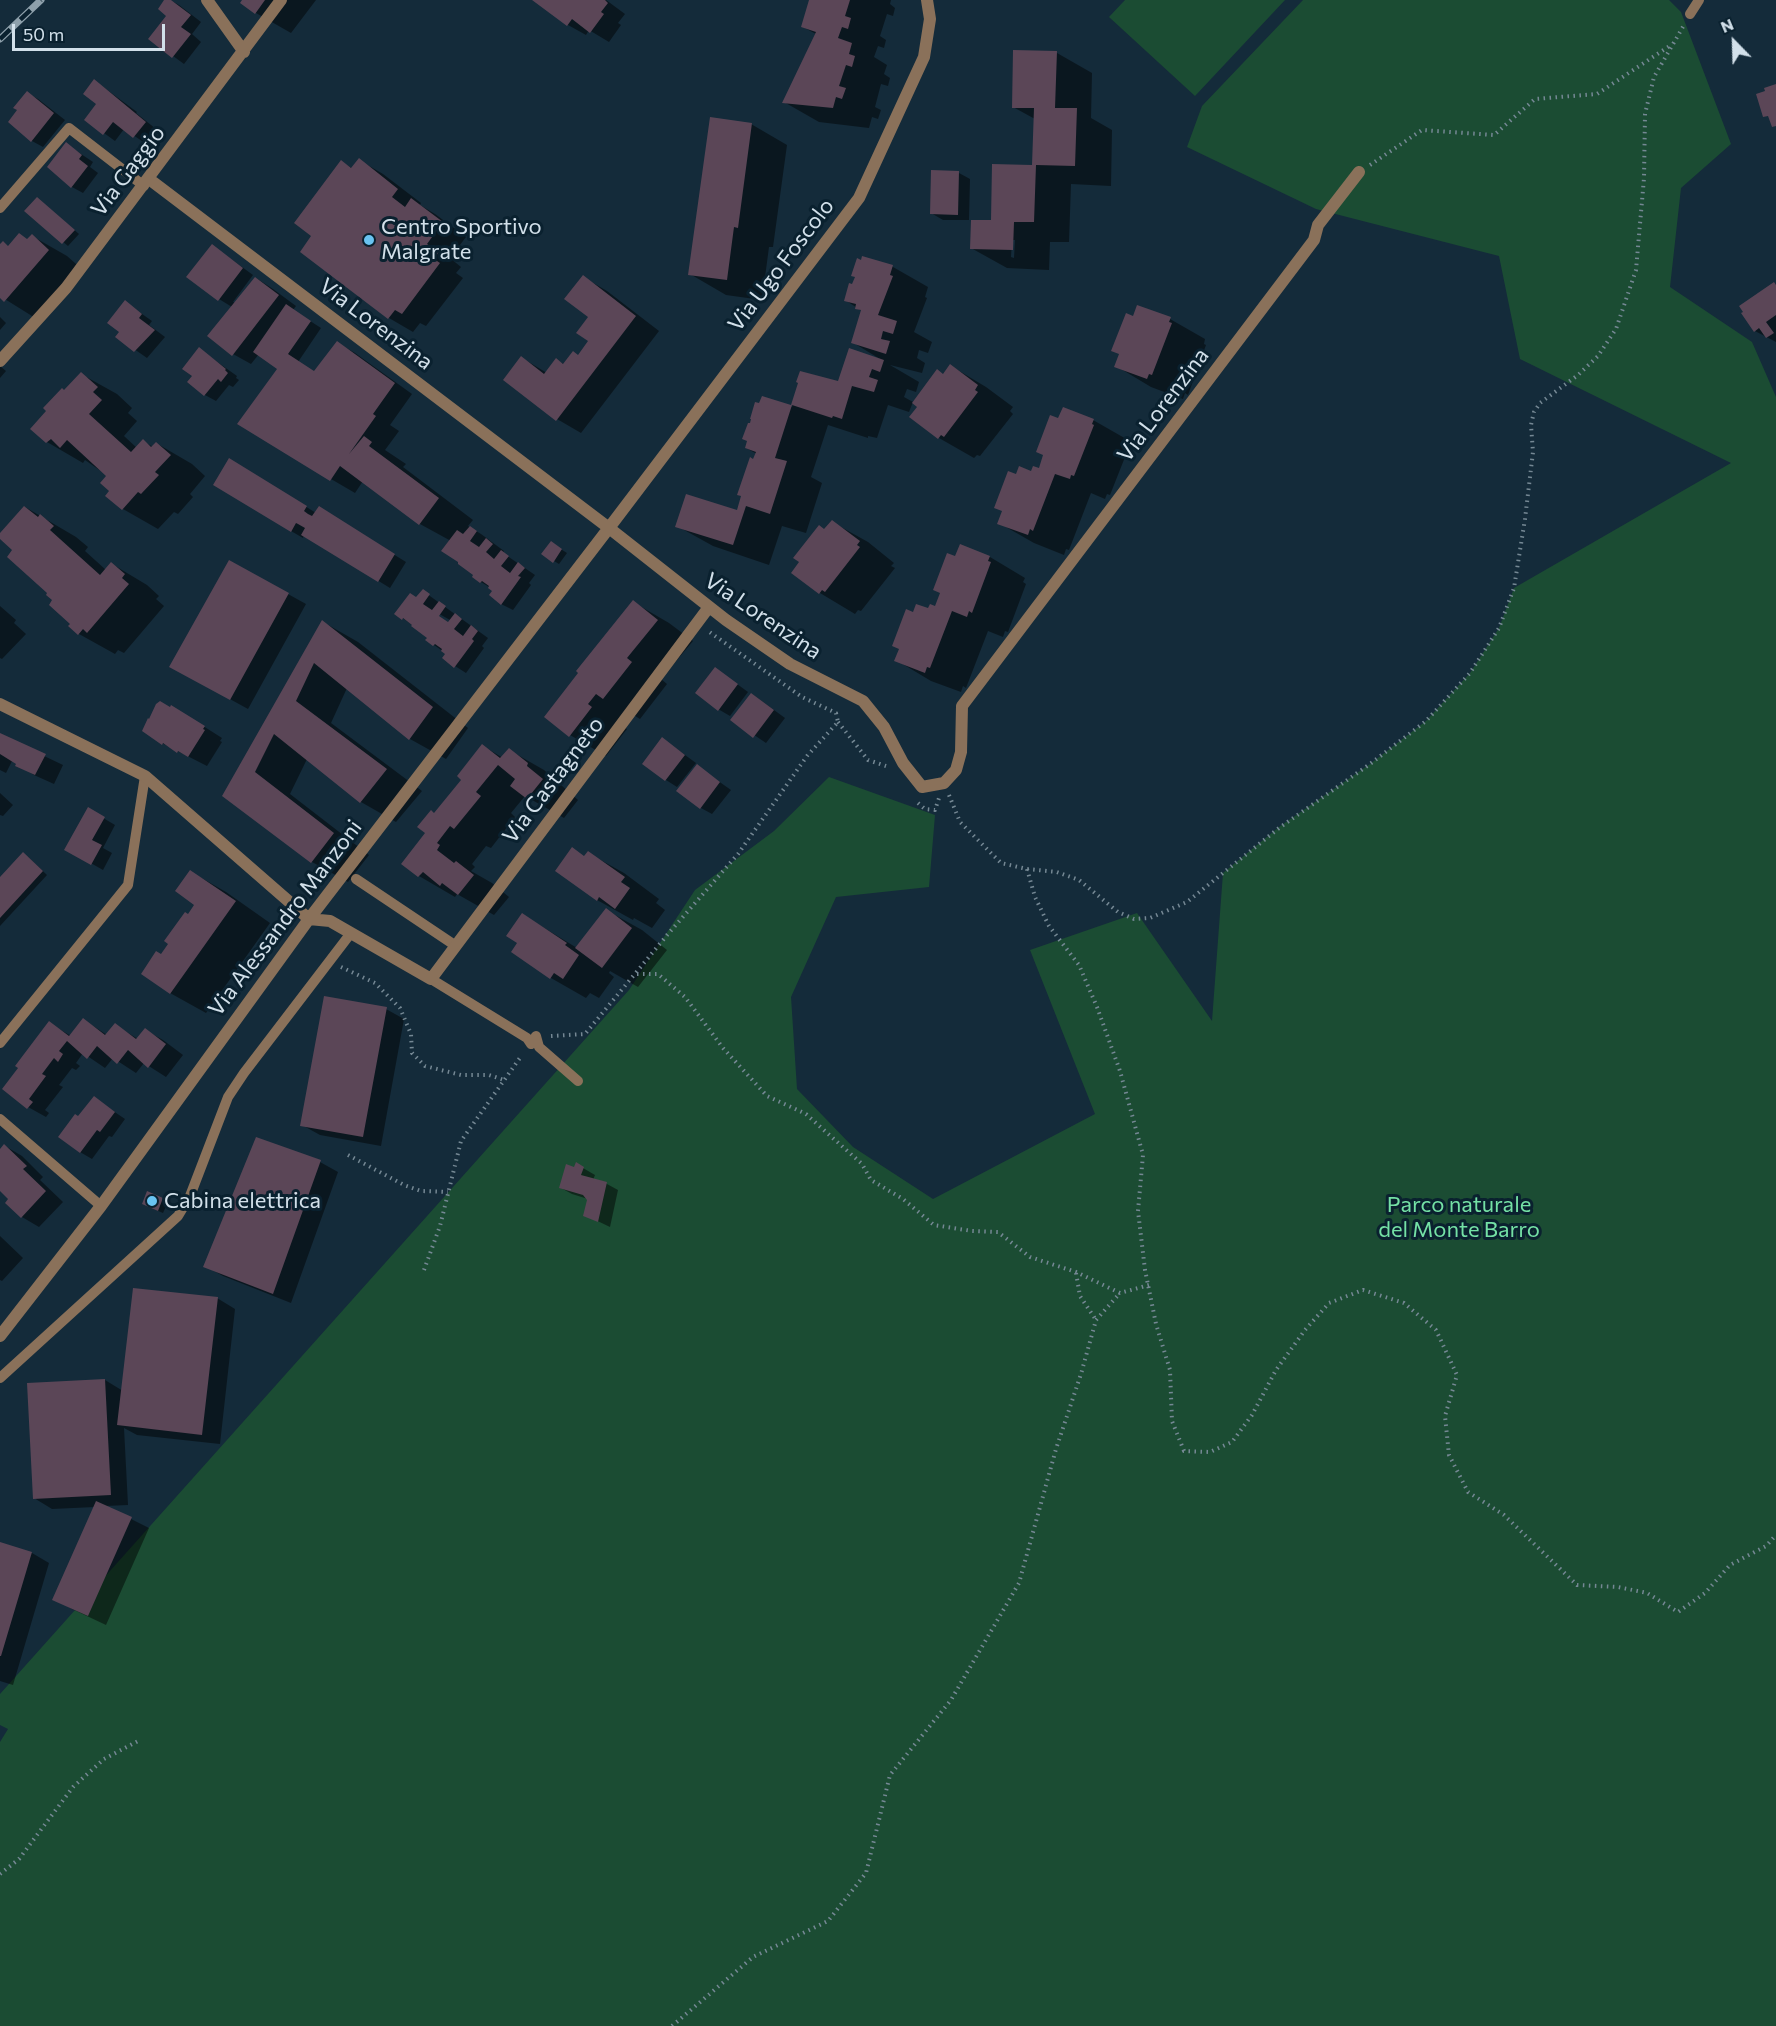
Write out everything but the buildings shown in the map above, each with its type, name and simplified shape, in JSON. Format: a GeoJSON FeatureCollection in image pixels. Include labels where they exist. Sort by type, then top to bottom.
{"type":"FeatureCollection","features":[{"type":"Feature","properties":{"kind":"street"},"geometry":{"type":"LineString","coordinates":[[207,0],[244,52]]}},
{"type":"Feature","properties":{"kind":"street","name":"Via Gaggio"},"geometry":{"type":"LineString","coordinates":[[0,362],[66,288],[281,0]]}},
{"type":"Feature","properties":{"kind":"street","name":"Via Ugo Foscolo"},"geometry":{"type":"LineString","coordinates":[[609,528],[858,198],[924,57],[930,19],[927,0]]}},
{"type":"Feature","properties":{"kind":"street","name":"Via Lorenzina"},"geometry":{"type":"LineString","coordinates":[[146,182],[609,528],[709,607],[790,664],[863,701],[884,728],[903,763],[922,787],[944,783],[956,770],[961,752],[962,706],[1314,240],[1318,225],[1359,172]]}},
{"type":"Feature","properties":{"kind":"street","name":"Via Alessandro Manzoni"},"geometry":{"type":"LineString","coordinates":[[0,1336],[101,1206],[309,918],[609,528]]}},
{"type":"Feature","properties":{"kind":"street","name":"Via Castagneto"},"geometry":{"type":"LineString","coordinates":[[431,979],[709,607]]}},
{"type":"Feature","properties":{"kind":"street"},"geometry":{"type":"LineString","coordinates":[[0,704],[145,776],[309,918],[330,921],[431,979]]}},
{"type":"Feature","properties":{"kind":"lane"},"geometry":{"type":"LineString","coordinates":[[1690,14],[1699,0]]}},
{"type":"Feature","properties":{"kind":"lane"},"geometry":{"type":"LineString","coordinates":[[0,208],[69,128],[146,182]]}},
{"type":"Feature","properties":{"kind":"lane"},"geometry":{"type":"LineString","coordinates":[[0,1043],[128,885],[145,776]]}},
{"type":"Feature","properties":{"kind":"lane"},"geometry":{"type":"LineString","coordinates":[[356,879],[456,946]]}},
{"type":"Feature","properties":{"kind":"lane"},"geometry":{"type":"LineString","coordinates":[[0,1378],[178,1216],[190,1196],[228,1097],[351,933]]}},
{"type":"Feature","properties":{"kind":"lane"},"geometry":{"type":"LineString","coordinates":[[431,979],[533,1040],[578,1081]]}},
{"type":"Feature","properties":{"kind":"lane"},"geometry":{"type":"LineString","coordinates":[[0,1119],[101,1206]]}},
{"type":"Feature","properties":{"kind":"path"},"geometry":{"type":"LineString","coordinates":[[944,783],[960,822],[1001,863],[1057,872],[1079,880],[1118,912],[1134,920],[1150,918],[1188,902],[1279,828],[1371,764],[1426,721],[1470,673],[1499,628],[1514,588],[1532,463],[1531,425],[1534,412],[1540,403],[1578,375],[1598,356],[1616,329],[1636,270],[1644,178],[1645,114],[1654,77],[1690,14]]}},
{"type":"Feature","properties":{"kind":"path"},"geometry":{"type":"LineString","coordinates":[[1359,172],[1422,130],[1494,135],[1535,99],[1597,94],[1674,43]]}},
{"type":"Feature","properties":{"kind":"path"},"geometry":{"type":"LineString","coordinates":[[424,1270],[440,1226],[461,1141],[533,1040],[585,1034],[738,854],[807,756],[838,722],[836,713],[802,697],[710,631],[705,632]]}},
{"type":"Feature","properties":{"kind":"path"},"geometry":{"type":"LineString","coordinates":[[1027,869],[1035,897],[1049,926],[1079,965],[1097,1007],[1120,1071],[1143,1155],[1138,1211],[1156,1324],[1170,1370],[1172,1421],[1184,1451],[1210,1452],[1232,1442],[1251,1415],[1276,1370],[1305,1330],[1329,1303],[1363,1290],[1404,1303],[1436,1330],[1457,1375],[1445,1416],[1449,1455],[1468,1492],[1504,1515],[1577,1585],[1618,1587],[1647,1593],[1678,1612],[1705,1593],[1730,1565],[1766,1546],[1776,1535]]}},
{"type":"Feature","properties":{"kind":"path"},"geometry":{"type":"LineString","coordinates":[[329,962],[375,983],[400,1008],[411,1034],[412,1053],[425,1066],[461,1075],[489,1075],[504,1080]]}},
{"type":"Feature","properties":{"kind":"path"},"geometry":{"type":"LineString","coordinates":[[637,974],[658,974],[685,997],[723,1048],[767,1096],[806,1114],[862,1164],[871,1180],[903,1199],[934,1225],[972,1232],[998,1232],[1030,1257],[1076,1272],[1120,1293]]}},
{"type":"Feature","properties":{"kind":"path"},"geometry":{"type":"LineString","coordinates":[[348,1155],[404,1185],[421,1191],[448,1192]]}},
{"type":"Feature","properties":{"kind":"path"},"geometry":{"type":"LineString","coordinates":[[1076,1272],[1080,1296],[1096,1320]]}},
{"type":"Feature","properties":{"kind":"path"},"geometry":{"type":"LineString","coordinates":[[672,2026],[753,1957],[828,1921],[866,1873],[890,1775],[951,1700],[1019,1583],[1056,1449],[1096,1320],[1120,1293],[1149,1285]]}},
{"type":"Feature","properties":{"kind":"path"},"geometry":{"type":"LineString","coordinates":[[0,1874],[19,1859],[73,1787],[104,1759],[138,1741]]}},
{"type":"Feature","properties":{"kind":"green space"},"geometry":{"type":"Polygon","coordinates":[[[1125,0],[1285,0],[1195,96],[1109,17],[1125,0]]]}},
{"type":"Feature","properties":{"kind":"green space","name":"Parco naturale del Monte Barro"},"geometry":{"type":"Polygon","coordinates":[[[1303,0],[1669,0],[1681,12],[1731,144],[1681,188],[1670,287],[1752,342],[1776,397],[1776,2026],[0,2026],[0,1742],[8,1729],[0,1725],[0,1694],[629,990],[695,890],[774,831],[829,777],[935,815],[929,887],[836,897],[791,997],[797,1089],[853,1147],[933,1199],[1095,1114],[1030,950],[1137,913],[1212,1021],[1223,873],[1279,827],[1370,764],[1426,721],[1470,673],[1499,628],[1514,588],[1731,463],[1520,359],[1499,256],[1316,209],[1187,147],[1202,106],[1303,0]]]}},
{"type":"Feature","properties":{"kind":"railway"},"geometry":{"type":"LineString","coordinates":[[0,39],[41,0]]}},
{"type":"Feature","properties":{"kind":"place","name":"Centro Sportivo Malgrate"},"geometry":{"type":"Point","coordinates":[369,240]}},
{"type":"Feature","properties":{"kind":"place","name":"Cabina elettrica"},"geometry":{"type":"Point","coordinates":[152,1201]}}]}
